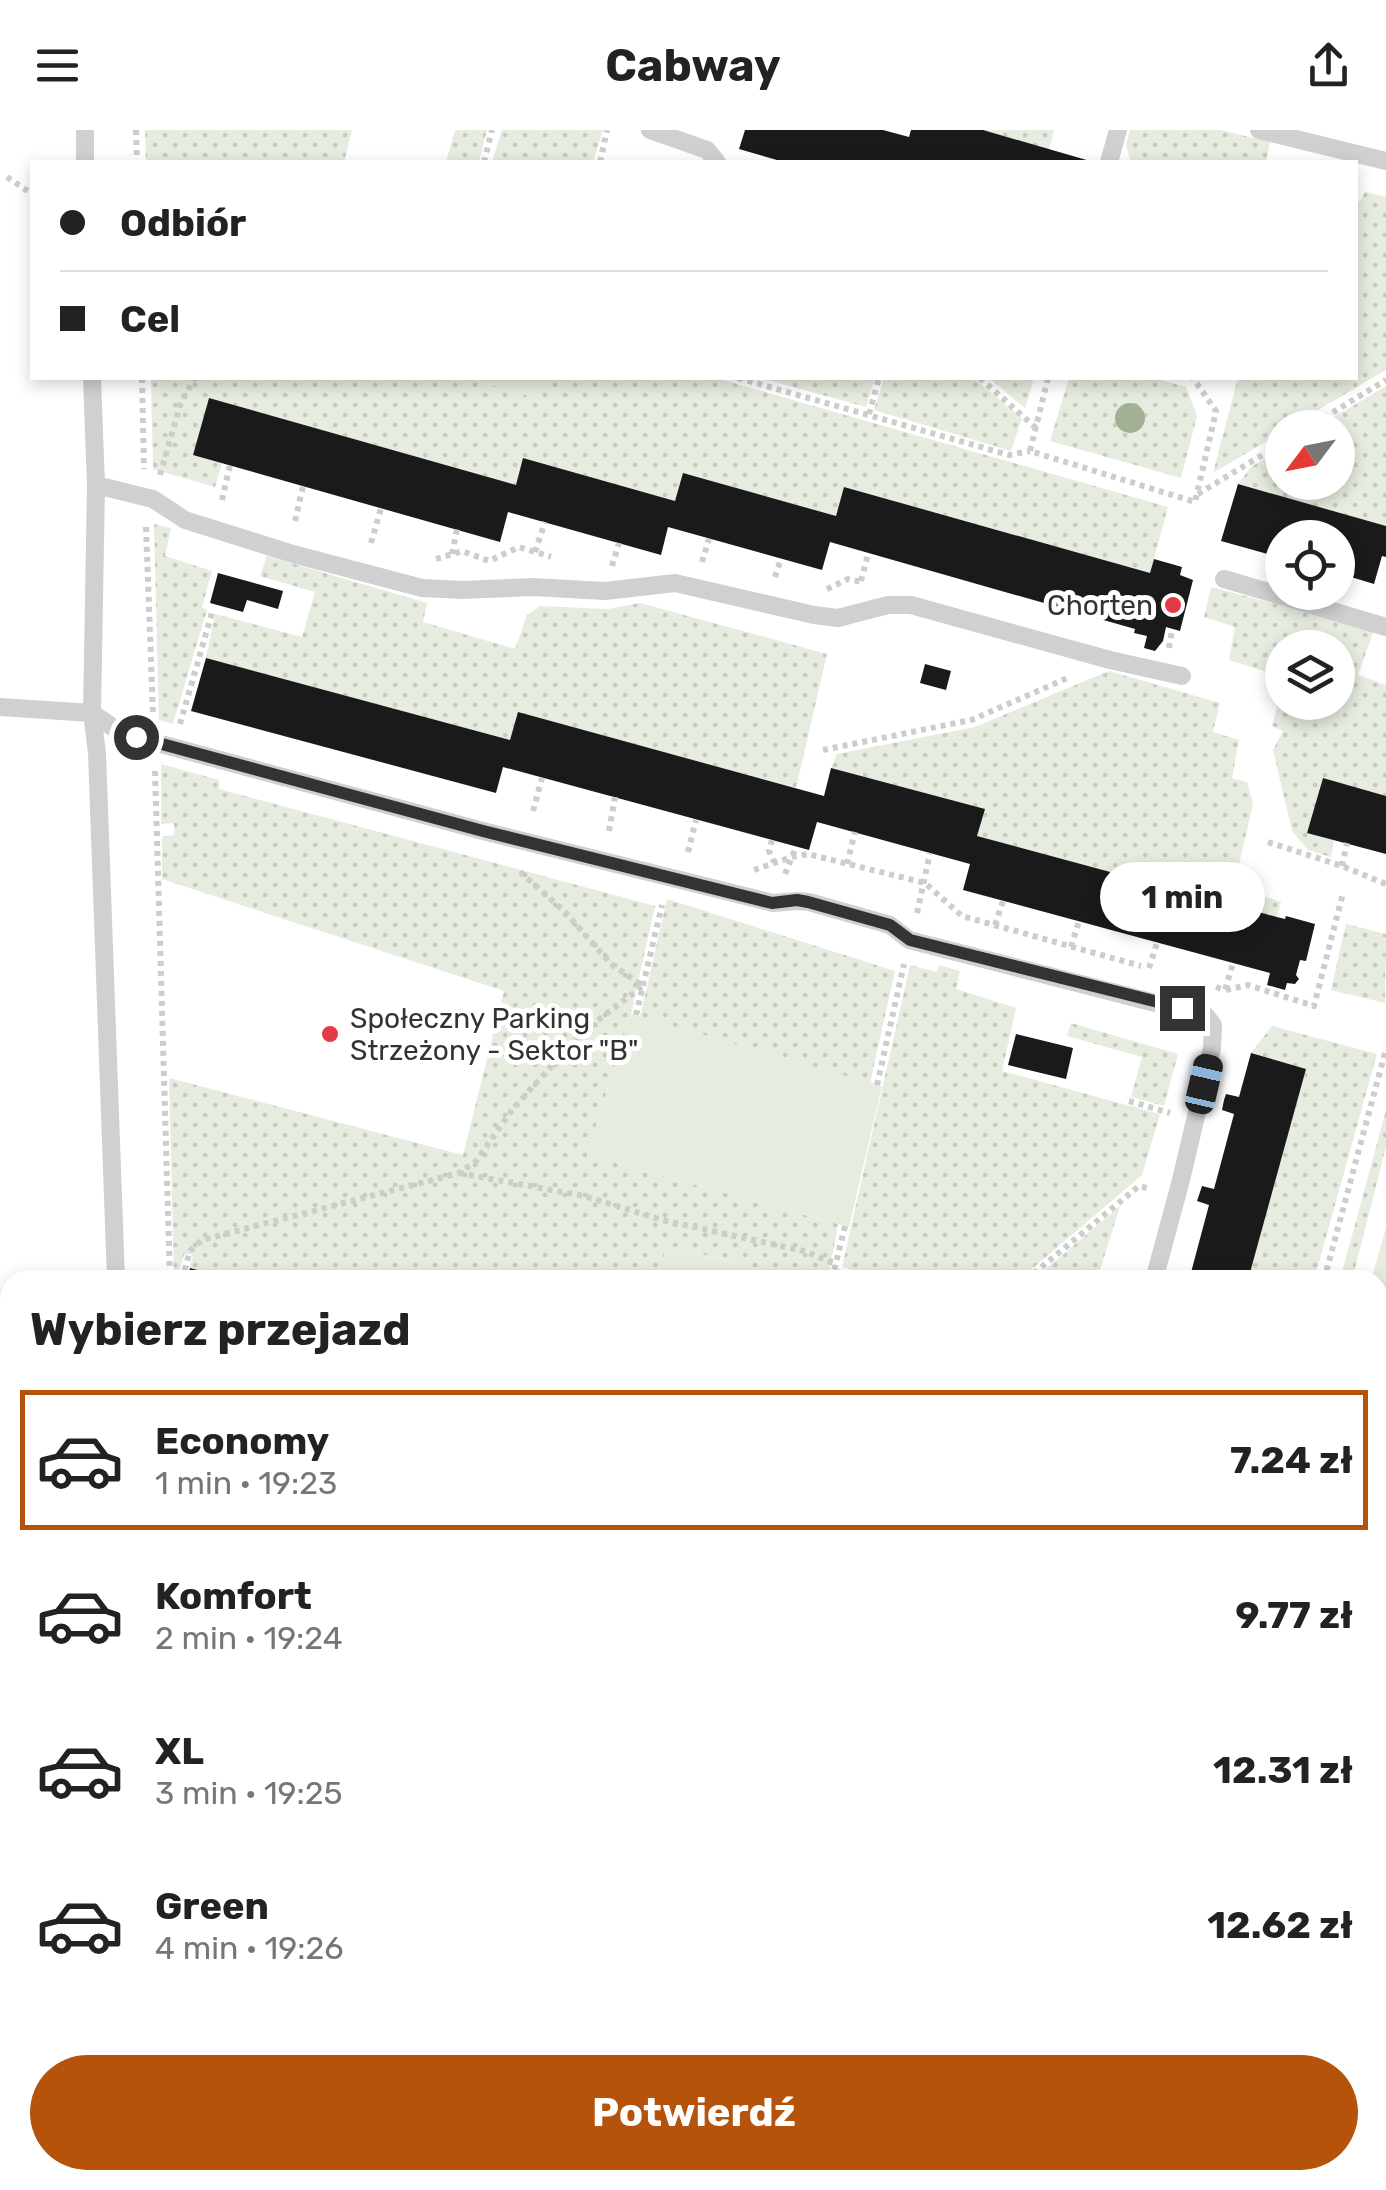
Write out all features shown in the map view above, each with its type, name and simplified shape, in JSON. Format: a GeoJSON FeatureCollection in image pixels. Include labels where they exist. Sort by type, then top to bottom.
{"type":"FeatureCollection","features":[{"type":"Feature","properties":{"kind":"lane"},"geometry":{"type":"LineString","coordinates":[[85,130],[86,160]]}},
{"type":"Feature","properties":{"kind":"lane"},"geometry":{"type":"LineString","coordinates":[[650,130],[707,150],[715,160]]}},
{"type":"Feature","properties":{"kind":"lane"},"geometry":{"type":"LineString","coordinates":[[1110,160],[1118,130]]}},
{"type":"Feature","properties":{"kind":"lane"},"geometry":{"type":"LineString","coordinates":[[1258,130],[1386,161]]}},
{"type":"Feature","properties":{"kind":"lane"},"geometry":{"type":"LineString","coordinates":[[92,380],[96,485],[92,713],[97,753],[116,1270]]}},
{"type":"Feature","properties":{"kind":"lane"},"geometry":{"type":"LineString","coordinates":[[96,485],[149,498],[186,520],[293,554],[422,588],[605,591],[675,583],[838,618],[888,605],[912,604],[1110,660],[1182,676]]}},
{"type":"Feature","properties":{"kind":"lane"},"geometry":{"type":"LineString","coordinates":[[1224,579],[1386,627]]}},
{"type":"Feature","properties":{"kind":"lane"},"geometry":{"type":"LineString","coordinates":[[0,707],[92,713],[114,728],[154,742],[772,903],[797,900],[826,907],[890,925],[910,940],[1206,1016],[1213,1024],[1214,1037],[1157,1270]]}},
{"type":"Feature","properties":{"kind":"path"},"geometry":{"type":"LineString","coordinates":[[136,130],[137,160]]}},
{"type":"Feature","properties":{"kind":"path"},"geometry":{"type":"LineString","coordinates":[[484,160],[492,130]]}},
{"type":"Feature","properties":{"kind":"path"},"geometry":{"type":"LineString","coordinates":[[600,160],[606,130]]}},
{"type":"Feature","properties":{"kind":"path"},"geometry":{"type":"LineString","coordinates":[[7,177],[30,193]]}},
{"type":"Feature","properties":{"kind":"path"},"geometry":{"type":"LineString","coordinates":[[142,380],[149,498],[170,1270]]}},
{"type":"Feature","properties":{"kind":"path"},"geometry":{"type":"LineString","coordinates":[[149,498],[181,402],[194,380]]}},
{"type":"Feature","properties":{"kind":"path"},"geometry":{"type":"LineString","coordinates":[[745,380],[1008,455],[1030,451],[1195,502],[1216,411],[1195,380]]}},
{"type":"Feature","properties":{"kind":"path"},"geometry":{"type":"LineString","coordinates":[[869,414],[879,380]]}},
{"type":"Feature","properties":{"kind":"path"},"geometry":{"type":"LineString","coordinates":[[982,380],[1036,428]]}},
{"type":"Feature","properties":{"kind":"path"},"geometry":{"type":"LineString","coordinates":[[1030,451],[1048,380]]}},
{"type":"Feature","properties":{"kind":"path"},"geometry":{"type":"LineString","coordinates":[[1337,410],[1386,380]]}},
{"type":"Feature","properties":{"kind":"path"},"geometry":{"type":"LineString","coordinates":[[1197,494],[1265,452]]}},
{"type":"Feature","properties":{"kind":"path"},"geometry":{"type":"LineString","coordinates":[[222,500],[230,465]]}},
{"type":"Feature","properties":{"kind":"path"},"geometry":{"type":"LineString","coordinates":[[295,521],[303,486]]}},
{"type":"Feature","properties":{"kind":"path"},"geometry":{"type":"LineString","coordinates":[[371,543],[382,508]]}},
{"type":"Feature","properties":{"kind":"path"},"geometry":{"type":"LineString","coordinates":[[535,552],[545,522]]}},
{"type":"Feature","properties":{"kind":"path"},"geometry":{"type":"LineString","coordinates":[[452,554],[457,529]]}},
{"type":"Feature","properties":{"kind":"path"},"geometry":{"type":"LineString","coordinates":[[699,571],[709,539]]}},
{"type":"Feature","properties":{"kind":"path"},"geometry":{"type":"LineString","coordinates":[[861,582],[868,554]]}},
{"type":"Feature","properties":{"kind":"path"},"geometry":{"type":"LineString","coordinates":[[178,730],[212,610]]}},
{"type":"Feature","properties":{"kind":"path"},"geometry":{"type":"LineString","coordinates":[[1169,647],[1172,630]]}},
{"type":"Feature","properties":{"kind":"path"},"geometry":{"type":"LineString","coordinates":[[823,750],[972,720],[1110,660]]}},
{"type":"Feature","properties":{"kind":"path"},"geometry":{"type":"LineString","coordinates":[[533,811],[542,778]]}},
{"type":"Feature","properties":{"kind":"path"},"geometry":{"type":"LineString","coordinates":[[610,831],[615,798]]}},
{"type":"Feature","properties":{"kind":"path"},"geometry":{"type":"LineString","coordinates":[[688,852],[696,820]]}},
{"type":"Feature","properties":{"kind":"path"},"geometry":{"type":"LineString","coordinates":[[847,864],[855,832]]}},
{"type":"Feature","properties":{"kind":"path"},"geometry":{"type":"LineString","coordinates":[[505,836],[510,862],[564,910],[611,964],[642,986]]}},
{"type":"Feature","properties":{"kind":"path"},"geometry":{"type":"LineString","coordinates":[[772,840],[769,851],[774,863]]}},
{"type":"Feature","properties":{"kind":"path"},"geometry":{"type":"LineString","coordinates":[[1268,842],[1386,884]]}},
{"type":"Feature","properties":{"kind":"path"},"geometry":{"type":"LineString","coordinates":[[1342,866],[1347,844]]}},
{"type":"Feature","properties":{"kind":"path"},"geometry":{"type":"LineString","coordinates":[[876,1085],[930,852]]}},
{"type":"Feature","properties":{"kind":"path"},"geometry":{"type":"LineString","coordinates":[[636,1015],[669,877]]}},
{"type":"Feature","properties":{"kind":"path"},"geometry":{"type":"LineString","coordinates":[[1225,990],[1248,984],[1314,1006],[1343,892]]}},
{"type":"Feature","properties":{"kind":"path"},"geometry":{"type":"LineString","coordinates":[[995,925],[1003,901]]}},
{"type":"Feature","properties":{"kind":"path"},"geometry":{"type":"LineString","coordinates":[[1072,947],[1079,921]]}},
{"type":"Feature","properties":{"kind":"path"},"geometry":{"type":"LineString","coordinates":[[1149,968],[1157,943]]}},
{"type":"Feature","properties":{"kind":"path"},"geometry":{"type":"LineString","coordinates":[[185,1270],[190,1251],[202,1240],[459,1172],[476,1161],[512,1110],[581,1033],[642,986]]}},
{"type":"Feature","properties":{"kind":"path"},"geometry":{"type":"LineString","coordinates":[[1327,1270],[1385,1052]]}},
{"type":"Feature","properties":{"kind":"path"},"geometry":{"type":"LineString","coordinates":[[1129,1100],[1195,1121]]}},
{"type":"Feature","properties":{"kind":"path"},"geometry":{"type":"LineString","coordinates":[[459,1172],[584,1196],[662,1220],[804,1251],[831,1270]]}},
{"type":"Feature","properties":{"kind":"path"},"geometry":{"type":"LineString","coordinates":[[1038,1270],[1139,1186],[1176,1196]]}},
{"type":"Feature","properties":{"kind":"path"},"geometry":{"type":"LineString","coordinates":[[834,1270],[845,1226]]}},
{"type":"Feature","properties":{"kind":"shaded area"},"geometry":{"type":"Polygon","coordinates":[[[145,130],[352,130],[344,160],[146,160],[145,130]]]}},
{"type":"Feature","properties":{"kind":"shaded area"},"geometry":{"type":"Polygon","coordinates":[[[455,130],[487,130],[480,160],[447,160],[455,130]]]}},
{"type":"Feature","properties":{"kind":"shaded area"},"geometry":{"type":"Polygon","coordinates":[[[502,130],[603,130],[594,160],[493,160],[502,130]]]}},
{"type":"Feature","properties":{"kind":"shaded area"},"geometry":{"type":"Polygon","coordinates":[[[983,130],[1054,130],[1049,150],[983,130]]]}},
{"type":"Feature","properties":{"kind":"shaded area"},"geometry":{"type":"Polygon","coordinates":[[[1130,130],[1221,130],[1270,142],[1266,160],[1130,160],[1126,145],[1130,130]]]}},
{"type":"Feature","properties":{"kind":"shaded area"},"geometry":{"type":"Polygon","coordinates":[[[1365,192],[1386,197],[1386,370],[1318,410],[1265,410],[1265,442],[1213,473],[1237,380],[1358,380],[1358,201],[1365,192]]]}},
{"type":"Feature","properties":{"kind":"shaded area"},"geometry":{"type":"Polygon","coordinates":[[[151,380],[475,380],[535,397],[540,380],[723,380],[1168,507],[1150,573],[845,487],[836,516],[684,473],[675,501],[524,458],[516,485],[209,398],[193,454],[222,463],[215,487],[153,469],[151,380]]]}},
{"type":"Feature","properties":{"kind":"shaded area"},"geometry":{"type":"Polygon","coordinates":[[[475,380],[540,380],[535,398],[475,380]]]}},
{"type":"Feature","properties":{"kind":"shaded area"},"geometry":{"type":"Polygon","coordinates":[[[767,380],[874,380],[866,407],[767,380]]]}},
{"type":"Feature","properties":{"kind":"shaded area"},"geometry":{"type":"Polygon","coordinates":[[[883,380],[975,380],[1022,418],[1011,451],[874,410],[883,380]]]}},
{"type":"Feature","properties":{"kind":"shaded area"},"geometry":{"type":"Polygon","coordinates":[[[991,380],[1033,380],[1025,408],[991,380]]]}},
{"type":"Feature","properties":{"kind":"shaded area"},"geometry":{"type":"Polygon","coordinates":[[[1068,380],[1160,380],[1186,387],[1197,416],[1181,478],[1050,441],[1068,380]]]}},
{"type":"Feature","properties":{"kind":"shaded area"},"geometry":{"type":"Polygon","coordinates":[[[1386,386],[1386,526],[1294,500],[1355,500],[1355,410],[1346,410],[1386,386]]]}},
{"type":"Feature","properties":{"kind":"shaded area"},"geometry":{"type":"Polygon","coordinates":[[[1265,458],[1265,492],[1238,484],[1251,467],[1265,458]]]}},
{"type":"Feature","properties":{"kind":"shaded area"},"geometry":{"type":"Polygon","coordinates":[[[154,524],[171,528],[165,556],[212,571],[202,607],[207,610],[173,724],[159,720],[154,524]]]}},
{"type":"Feature","properties":{"kind":"shaded area"},"geometry":{"type":"Polygon","coordinates":[[[267,556],[427,603],[423,622],[515,649],[527,615],[540,606],[608,609],[640,603],[827,654],[796,788],[518,713],[510,740],[206,658],[215,614],[302,637],[315,592],[260,576],[267,556]]]}},
{"type":"Feature","properties":{"kind":"shaded area"},"geometry":{"type":"Polygon","coordinates":[[[1211,587],[1265,601],[1265,610],[1298,610],[1374,630],[1358,675],[1386,685],[1386,796],[1323,778],[1307,832],[1334,840],[1331,857],[1308,850],[1292,831],[1273,750],[1283,731],[1272,726],[1274,720],[1355,720],[1355,630],[1265,630],[1265,672],[1229,660],[1235,627],[1204,617],[1211,587]]]}},
{"type":"Feature","properties":{"kind":"shaded area"},"geometry":{"type":"Polygon","coordinates":[[[1109,671],[1220,703],[1213,732],[1239,740],[1232,778],[1247,782],[1253,804],[1234,886],[1281,902],[1277,917],[977,836],[984,809],[831,768],[837,754],[975,727],[1109,671]]]}},
{"type":"Feature","properties":{"kind":"shaded area"},"geometry":{"type":"Polygon","coordinates":[[[161,764],[219,780],[219,789],[655,906],[631,1014],[587,1155],[838,1224],[830,1270],[761,1270],[667,1245],[661,1270],[198,1270],[190,1268],[193,1256],[185,1253],[179,1270],[174,1270],[169,1078],[463,1155],[504,991],[162,879],[162,837],[174,835],[174,823],[161,824],[161,764]]]}},
{"type":"Feature","properties":{"kind":"shaded area"},"geometry":{"type":"Polygon","coordinates":[[[667,899],[895,971],[870,1083],[640,1017],[667,899]]]}},
{"type":"Feature","properties":{"kind":"shaded area"},"geometry":{"type":"Polygon","coordinates":[[[1346,924],[1386,934],[1385,1003],[1331,990],[1346,924]]]}},
{"type":"Feature","properties":{"kind":"shaded area"},"geometry":{"type":"Polygon","coordinates":[[[910,965],[937,972],[939,965],[960,971],[956,989],[1016,1008],[1002,1071],[1160,1114],[1142,1175],[1031,1270],[842,1267],[910,965]]]}},
{"type":"Feature","properties":{"kind":"shaded area"},"geometry":{"type":"Polygon","coordinates":[[[631,1014],[882,1086],[849,1227],[587,1155],[631,1014]]]}},
{"type":"Feature","properties":{"kind":"shaded area"},"geometry":{"type":"Polygon","coordinates":[[[1071,1023],[1178,1054],[1164,1106],[1131,1097],[1142,1057],[1067,1036],[1071,1023]]]}},
{"type":"Feature","properties":{"kind":"shaded area"},"geometry":{"type":"Polygon","coordinates":[[[1272,1026],[1377,1054],[1317,1270],[1251,1270],[1306,1069],[1251,1053],[1272,1026]]]}},
{"type":"Feature","properties":{"kind":"shaded area"},"geometry":{"type":"Polygon","coordinates":[[[1386,1110],[1386,1147],[1355,1270],[1343,1270],[1386,1110]]]}},
{"type":"Feature","properties":{"kind":"shaded area"},"geometry":{"type":"Polygon","coordinates":[[[1120,1206],[1100,1270],[1045,1270],[1120,1206]]]}},
{"type":"Feature","properties":{"kind":"shaded area"},"geometry":{"type":"Polygon","coordinates":[[[1386,1228],[1386,1270],[1374,1270],[1386,1228]]]}},
{"type":"Feature","properties":{"kind":"shaded area"},"geometry":{"type":"Polygon","coordinates":[[[667,1245],[761,1270],[661,1270],[667,1245]]]}},
{"type":"Feature","properties":{"kind":"building"},"geometry":{"type":"Polygon","coordinates":[[[745,130],[883,130],[909,137],[911,130],[983,130],[1087,160],[777,160],[739,149],[745,130]]]}},
{"type":"Feature","properties":{"kind":"building"},"geometry":{"type":"Polygon","coordinates":[[[209,398],[516,485],[523,458],[675,501],[683,473],[836,516],[844,487],[1150,573],[1154,559],[1182,567],[1180,575],[1193,580],[1180,631],[1166,627],[1163,641],[1155,651],[1144,648],[1147,636],[1134,633],[1135,629],[830,542],[822,570],[668,527],[661,555],[508,512],[500,542],[193,455],[209,398]]]}},
{"type":"Feature","properties":{"kind":"building"},"geometry":{"type":"Polygon","coordinates":[[[1238,484],[1265,492],[1265,500],[1294,500],[1386,526],[1386,557],[1382,556],[1374,584],[1355,578],[1355,520],[1265,520],[1265,553],[1221,541],[1238,484]]]}},
{"type":"Feature","properties":{"kind":"building"},"geometry":{"type":"Polygon","coordinates":[[[218,573],[283,591],[278,609],[247,600],[243,612],[210,603],[218,573]]]}},
{"type":"Feature","properties":{"kind":"building"},"geometry":{"type":"Polygon","coordinates":[[[206,658],[510,740],[518,712],[824,796],[831,768],[985,809],[977,836],[1315,924],[1306,961],[1300,960],[1296,975],[1299,979],[1295,984],[1287,983],[1285,990],[1267,985],[1270,973],[963,890],[970,864],[817,822],[809,850],[503,767],[496,793],[191,711],[206,658]]]}},
{"type":"Feature","properties":{"kind":"building"},"geometry":{"type":"Polygon","coordinates":[[[925,664],[951,671],[946,690],[920,683],[925,664]]]}},
{"type":"Feature","properties":{"kind":"building"},"geometry":{"type":"Polygon","coordinates":[[[1323,778],[1386,796],[1386,854],[1307,833],[1323,778]]]}},
{"type":"Feature","properties":{"kind":"building"},"geometry":{"type":"Polygon","coordinates":[[[1016,1034],[1073,1048],[1066,1079],[1008,1065],[1016,1034]]]}},
{"type":"Feature","properties":{"kind":"building"},"geometry":{"type":"Polygon","coordinates":[[[1251,1053],[1306,1069],[1251,1270],[1192,1270],[1209,1205],[1197,1201],[1202,1186],[1214,1189],[1234,1114],[1222,1110],[1224,1100],[1226,1094],[1239,1097],[1251,1053]]]}},
{"type":"Feature","properties":{"kind":"place","name":"Chorten"},"geometry":{"type":"Point","coordinates":[1173,605]}},
{"type":"Feature","properties":{"kind":"place","name":"Społeczny Parking Strzeżony - Sektor \"B\""},"geometry":{"type":"Point","coordinates":[330,1034]}},
{"type":"Feature","properties":{"kind":"route"},"geometry":{"type":"LineString","coordinates":[[136,737],[483,831],[772,903],[808,902],[890,925],[910,940],[1182,1008]]}}]}
